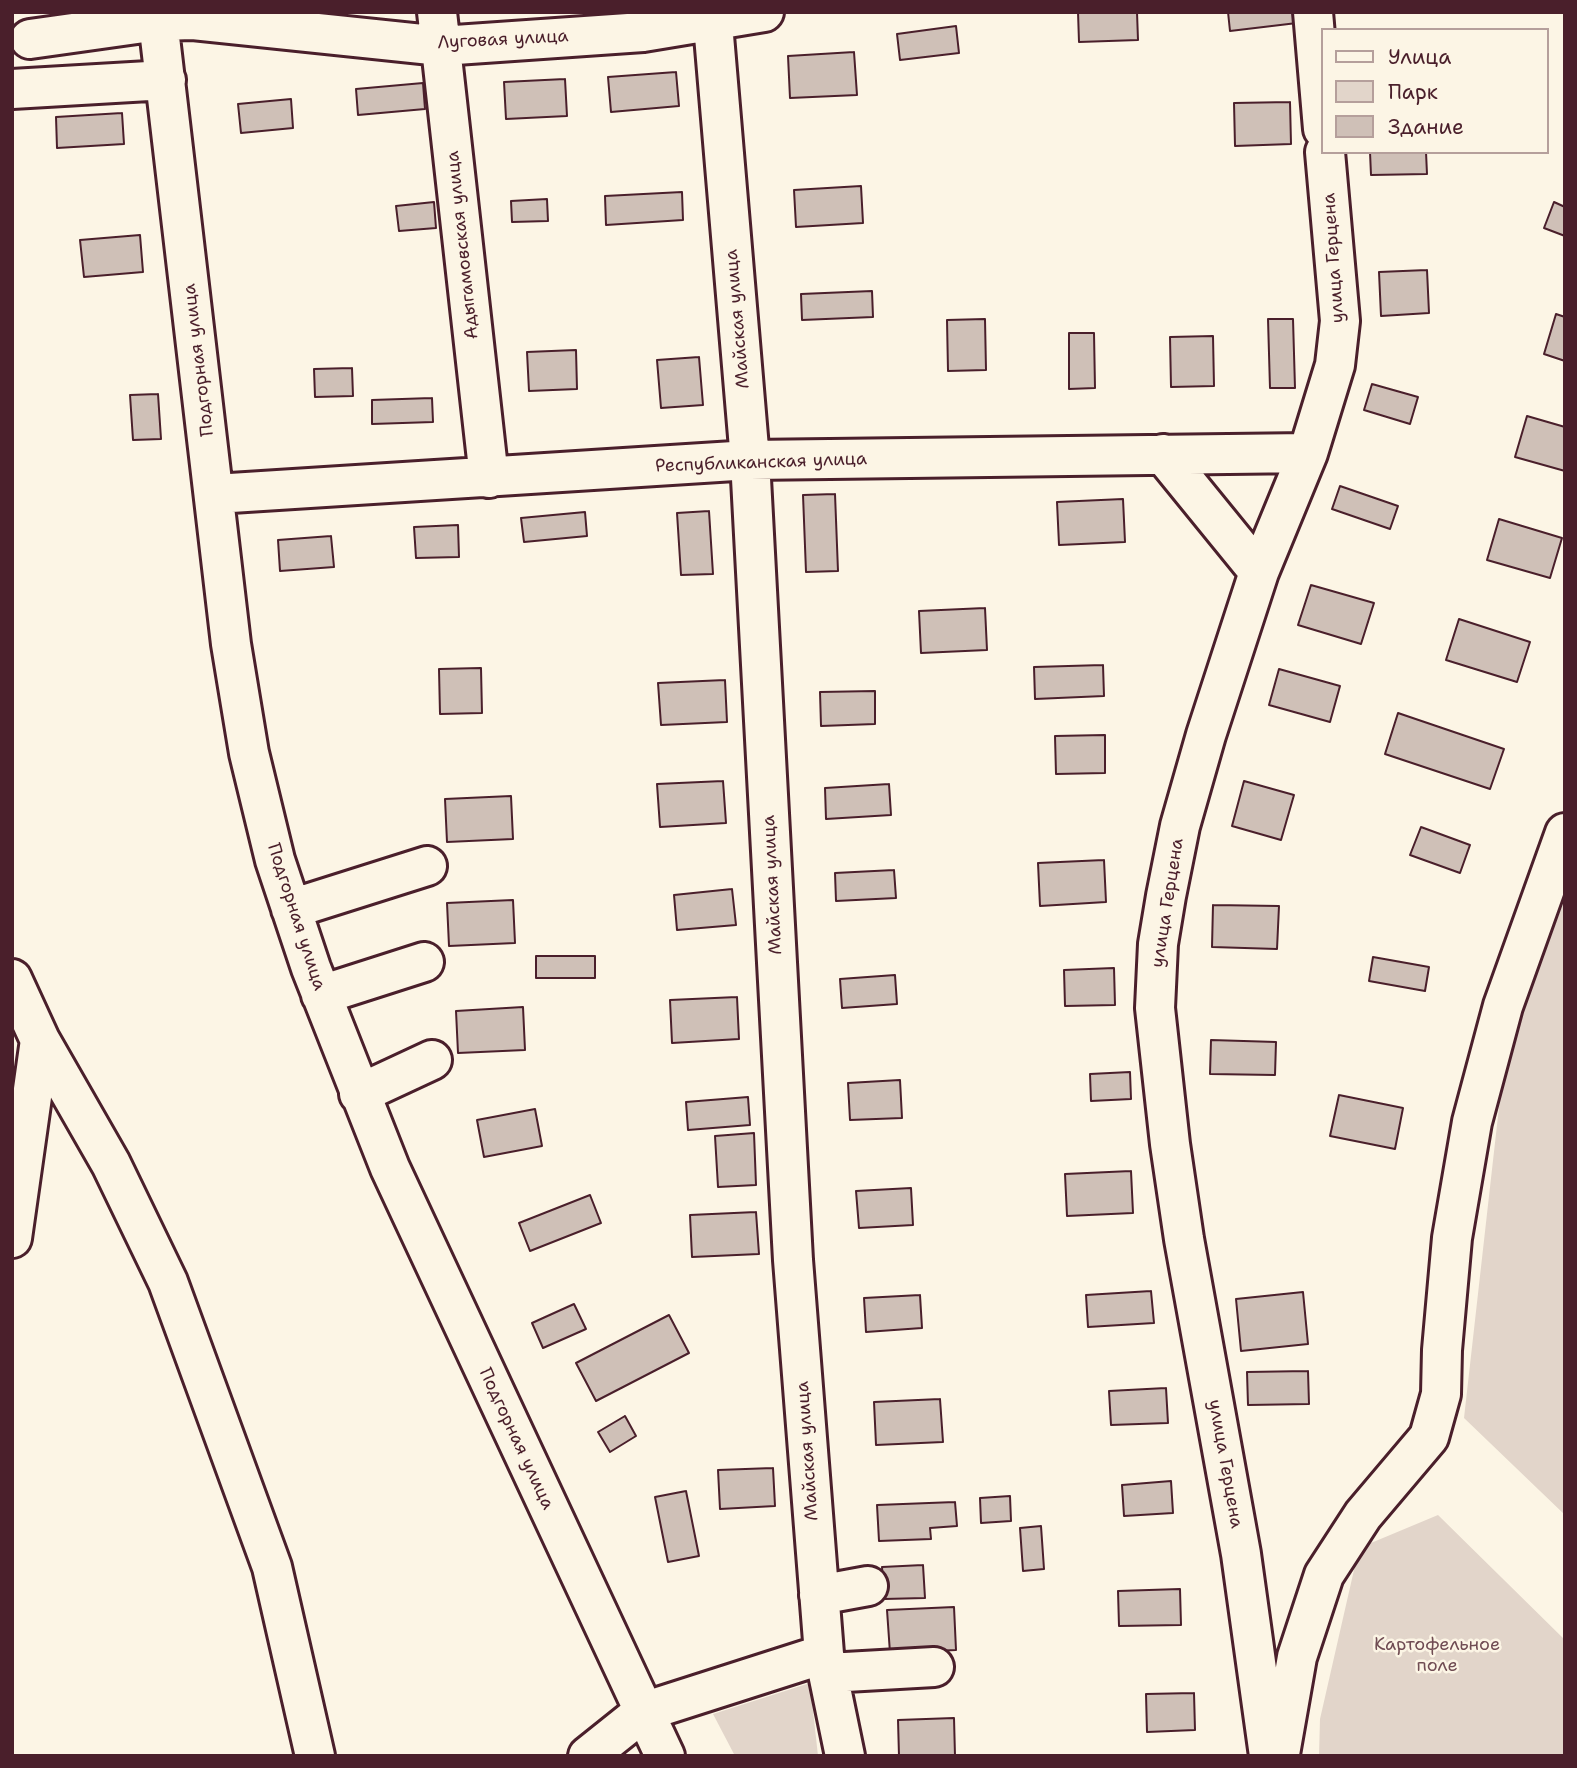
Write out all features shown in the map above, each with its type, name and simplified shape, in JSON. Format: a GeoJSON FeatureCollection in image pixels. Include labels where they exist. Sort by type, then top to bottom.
{"type":"FeatureCollection","features":[{"type":"Feature","properties":{"kind":"street","name":"Луговая улица"},"geometry":{"type":"LineString","coordinates":[[30,38],[158,17],[439,29],[643,32],[712,16],[764,12]]}},
{"type":"Feature","properties":{"kind":"street"},"geometry":{"type":"LineString","coordinates":[[1313,12],[1322,117]]}},
{"type":"Feature","properties":{"kind":"street","name":"Майская улица"},"geometry":{"type":"LineString","coordinates":[[712,16],[750,460],[793,1260],[826,1664],[845,1756]]}},
{"type":"Feature","properties":{"kind":"street","name":"Подгорная улица"},"geometry":{"type":"LineString","coordinates":[[158,17],[231,644],[249,753],[275,860],[321,995],[390,1168],[665,1756]]}},
{"type":"Feature","properties":{"kind":"street","name":"Адыгамовская улица"},"geometry":{"type":"LineString","coordinates":[[439,29],[489,478]]}},
{"type":"Feature","properties":{"kind":"street"},"geometry":{"type":"LineString","coordinates":[[643,32],[717,60]]}},
{"type":"Feature","properties":{"kind":"street"},"geometry":{"type":"LineString","coordinates":[[12,89],[166,80]]}},
{"type":"Feature","properties":{"kind":"street","name":"улица Герцена"},"geometry":{"type":"LineString","coordinates":[[1269,1756],[1241,1554],[1184,1239],[1155,1008],[1158,944],[1180,826],[1206,735],[1259,572],[1308,453],[1335,365],[1340,321],[1325,154]]}},
{"type":"Feature","properties":{"kind":"street","name":"Республиканская улица"},"geometry":{"type":"LineString","coordinates":[[215,494],[750,460],[1308,453]]}},
{"type":"Feature","properties":{"kind":"street"},"geometry":{"type":"LineString","coordinates":[[1163,454],[1259,572]]}},
{"type":"Feature","properties":{"kind":"street"},"geometry":{"type":"LineString","coordinates":[[1280,1756],[1297,1657],[1324,1575],[1363,1515],[1429,1437],[1441,1394],[1452,1238],[1472,1122],[1503,1006],[1565,833]]}},
{"type":"Feature","properties":{"kind":"street"},"geometry":{"type":"LineString","coordinates":[[291,909],[427,866]]}},
{"type":"Feature","properties":{"kind":"street"},"geometry":{"type":"LineString","coordinates":[[321,995],[424,962]]}},
{"type":"Feature","properties":{"kind":"street"},"geometry":{"type":"LineString","coordinates":[[12,979],[40,1040],[111,1164],[168,1282],[272,1567],[314,1756]]}},
{"type":"Feature","properties":{"kind":"street"},"geometry":{"type":"LineString","coordinates":[[12,1238],[40,1040]]}},
{"type":"Feature","properties":{"kind":"street"},"geometry":{"type":"LineString","coordinates":[[359,1094],[432,1060]]}},
{"type":"Feature","properties":{"kind":"street"},"geometry":{"type":"LineString","coordinates":[[819,1595],[867,1586]]}},
{"type":"Feature","properties":{"kind":"street"},"geometry":{"type":"LineString","coordinates":[[588,1756],[643,1712],[826,1664],[934,1667]]}},
{"type":"Feature","properties":{"kind":"green space"},"geometry":{"type":"Polygon","coordinates":[[[1565,899],[1565,1515],[1464,1418],[1505,1054],[1565,899]]]}},
{"type":"Feature","properties":{"kind":"green space","name":"Картофельное поле"},"geometry":{"type":"Polygon","coordinates":[[[1438,1515],[1565,1640],[1565,1756],[1319,1756],[1320,1719],[1359,1548],[1438,1515]]]}},
{"type":"Feature","properties":{"kind":"green space"},"geometry":{"type":"Polygon","coordinates":[[[810,1683],[818,1756],[735,1756],[713,1714],[810,1683]]]}},
{"type":"Feature","properties":{"kind":"building"},"geometry":{"type":"Polygon","coordinates":[[[1078,12],[1137,12],[1138,40],[1079,42],[1078,12]]]}},
{"type":"Feature","properties":{"kind":"building"},"geometry":{"type":"Polygon","coordinates":[[[1228,12],[1296,12],[1297,23],[1230,31],[1228,12]]]}},
{"type":"Feature","properties":{"kind":"building"},"geometry":{"type":"Polygon","coordinates":[[[956,26],[959,53],[900,60],[897,34],[956,26]]]}},
{"type":"Feature","properties":{"kind":"building"},"geometry":{"type":"Polygon","coordinates":[[[854,52],[857,95],[790,98],[788,56],[854,52]]]}},
{"type":"Feature","properties":{"kind":"building"},"geometry":{"type":"Polygon","coordinates":[[[676,72],[679,106],[611,112],[608,77],[676,72]]]}},
{"type":"Feature","properties":{"kind":"building"},"geometry":{"type":"Polygon","coordinates":[[[565,79],[567,116],[506,119],[504,82],[565,79]]]}},
{"type":"Feature","properties":{"kind":"building"},"geometry":{"type":"Polygon","coordinates":[[[423,83],[425,109],[358,115],[356,89],[423,83]]]}},
{"type":"Feature","properties":{"kind":"building"},"geometry":{"type":"Polygon","coordinates":[[[291,99],[293,128],[241,133],[238,104],[291,99]]]}},
{"type":"Feature","properties":{"kind":"building"},"geometry":{"type":"Polygon","coordinates":[[[1290,102],[1291,144],[1235,146],[1234,103],[1290,102]]]}},
{"type":"Feature","properties":{"kind":"building"},"geometry":{"type":"Polygon","coordinates":[[[122,113],[124,144],[57,148],[56,117],[122,113]]]}},
{"type":"Feature","properties":{"kind":"building"},"geometry":{"type":"Polygon","coordinates":[[[1370,154],[1426,154],[1427,174],[1371,175],[1370,154]]]}},
{"type":"Feature","properties":{"kind":"building"},"geometry":{"type":"Polygon","coordinates":[[[861,186],[863,223],[796,227],[794,190],[861,186]]]}},
{"type":"Feature","properties":{"kind":"building"},"geometry":{"type":"Polygon","coordinates":[[[682,192],[683,220],[606,225],[605,196],[682,192]]]}},
{"type":"Feature","properties":{"kind":"building"},"geometry":{"type":"Polygon","coordinates":[[[547,199],[548,221],[512,222],[511,201],[547,199]]]}},
{"type":"Feature","properties":{"kind":"building"},"geometry":{"type":"Polygon","coordinates":[[[434,202],[436,228],[399,231],[396,206],[434,202]]]}},
{"type":"Feature","properties":{"kind":"building"},"geometry":{"type":"Polygon","coordinates":[[[1554,202],[1565,207],[1565,236],[1544,228],[1554,202]]]}},
{"type":"Feature","properties":{"kind":"building"},"geometry":{"type":"Polygon","coordinates":[[[140,235],[143,272],[84,277],[80,240],[140,235]]]}},
{"type":"Feature","properties":{"kind":"building"},"geometry":{"type":"Polygon","coordinates":[[[1427,270],[1429,313],[1381,316],[1379,272],[1427,270]]]}},
{"type":"Feature","properties":{"kind":"building"},"geometry":{"type":"Polygon","coordinates":[[[872,291],[873,317],[802,320],[801,294],[872,291]]]}},
{"type":"Feature","properties":{"kind":"building"},"geometry":{"type":"Polygon","coordinates":[[[1556,314],[1565,317],[1565,361],[1544,354],[1556,314]]]}},
{"type":"Feature","properties":{"kind":"building"},"geometry":{"type":"Polygon","coordinates":[[[985,319],[986,370],[948,371],[947,320],[985,319]]]}},
{"type":"Feature","properties":{"kind":"building"},"geometry":{"type":"Polygon","coordinates":[[[1268,319],[1293,319],[1295,388],[1270,388],[1268,319]]]}},
{"type":"Feature","properties":{"kind":"building"},"geometry":{"type":"Polygon","coordinates":[[[1069,333],[1094,333],[1095,388],[1069,389],[1069,333]]]}},
{"type":"Feature","properties":{"kind":"building"},"geometry":{"type":"Polygon","coordinates":[[[1213,336],[1214,386],[1171,387],[1170,337],[1213,336]]]}},
{"type":"Feature","properties":{"kind":"building"},"geometry":{"type":"Polygon","coordinates":[[[576,350],[577,389],[529,391],[527,352],[576,350]]]}},
{"type":"Feature","properties":{"kind":"building"},"geometry":{"type":"Polygon","coordinates":[[[699,357],[703,405],[661,408],[657,360],[699,357]]]}},
{"type":"Feature","properties":{"kind":"building"},"geometry":{"type":"Polygon","coordinates":[[[352,368],[353,396],[315,397],[314,369],[352,368]]]}},
{"type":"Feature","properties":{"kind":"building"},"geometry":{"type":"Polygon","coordinates":[[[1372,384],[1418,397],[1410,424],[1364,410],[1372,384]]]}},
{"type":"Feature","properties":{"kind":"building"},"geometry":{"type":"Polygon","coordinates":[[[158,394],[161,439],[133,440],[130,395],[158,394]]]}},
{"type":"Feature","properties":{"kind":"building"},"geometry":{"type":"Polygon","coordinates":[[[432,398],[433,422],[372,424],[372,400],[432,398]]]}},
{"type":"Feature","properties":{"kind":"building"},"geometry":{"type":"Polygon","coordinates":[[[1527,416],[1565,427],[1565,471],[1515,457],[1527,416]]]}},
{"type":"Feature","properties":{"kind":"building"},"geometry":{"type":"Polygon","coordinates":[[[1340,486],[1398,506],[1390,529],[1332,509],[1340,486]]]}},
{"type":"Feature","properties":{"kind":"building"},"geometry":{"type":"Polygon","coordinates":[[[835,494],[838,571],[806,572],[803,495],[835,494]]]}},
{"type":"Feature","properties":{"kind":"building"},"geometry":{"type":"Polygon","coordinates":[[[1123,499],[1125,542],[1059,545],[1057,502],[1123,499]]]}},
{"type":"Feature","properties":{"kind":"building"},"geometry":{"type":"Polygon","coordinates":[[[709,511],[713,574],[681,575],[677,513],[709,511]]]}},
{"type":"Feature","properties":{"kind":"building"},"geometry":{"type":"Polygon","coordinates":[[[585,512],[587,536],[524,542],[521,518],[585,512]]]}},
{"type":"Feature","properties":{"kind":"building"},"geometry":{"type":"Polygon","coordinates":[[[1499,519],[1562,538],[1550,578],[1487,560],[1499,519]]]}},
{"type":"Feature","properties":{"kind":"building"},"geometry":{"type":"Polygon","coordinates":[[[458,525],[459,557],[416,558],[414,527],[458,525]]]}},
{"type":"Feature","properties":{"kind":"building"},"geometry":{"type":"Polygon","coordinates":[[[331,536],[334,567],[280,571],[278,540],[331,536]]]}},
{"type":"Feature","properties":{"kind":"building"},"geometry":{"type":"Polygon","coordinates":[[[1311,585],[1374,603],[1361,644],[1298,625],[1311,585]]]}},
{"type":"Feature","properties":{"kind":"building"},"geometry":{"type":"Polygon","coordinates":[[[985,608],[987,650],[921,653],[919,611],[985,608]]]}},
{"type":"Feature","properties":{"kind":"building"},"geometry":{"type":"Polygon","coordinates":[[[1459,619],[1530,642],[1517,682],[1446,660],[1459,619]]]}},
{"type":"Feature","properties":{"kind":"building"},"geometry":{"type":"Polygon","coordinates":[[[1103,665],[1104,696],[1035,699],[1034,667],[1103,665]]]}},
{"type":"Feature","properties":{"kind":"building"},"geometry":{"type":"Polygon","coordinates":[[[481,668],[482,713],[440,714],[439,669],[481,668]]]}},
{"type":"Feature","properties":{"kind":"building"},"geometry":{"type":"Polygon","coordinates":[[[1279,669],[1340,686],[1330,722],[1269,705],[1279,669]]]}},
{"type":"Feature","properties":{"kind":"building"},"geometry":{"type":"Polygon","coordinates":[[[725,680],[727,722],[661,725],[658,683],[725,680]]]}},
{"type":"Feature","properties":{"kind":"building"},"geometry":{"type":"Polygon","coordinates":[[[875,691],[875,724],[821,726],[820,692],[875,691]]]}},
{"type":"Feature","properties":{"kind":"building"},"geometry":{"type":"Polygon","coordinates":[[[1398,713],[1504,749],[1490,789],[1385,754],[1398,713]]]}},
{"type":"Feature","properties":{"kind":"building"},"geometry":{"type":"Polygon","coordinates":[[[1105,735],[1105,773],[1056,774],[1055,736],[1105,735]]]}},
{"type":"Feature","properties":{"kind":"building"},"geometry":{"type":"Polygon","coordinates":[[[723,781],[726,823],[660,827],[657,784],[723,781]]]}},
{"type":"Feature","properties":{"kind":"building"},"geometry":{"type":"Polygon","coordinates":[[[1244,781],[1294,795],[1281,840],[1232,826],[1244,781]]]}},
{"type":"Feature","properties":{"kind":"building"},"geometry":{"type":"Polygon","coordinates":[[[889,784],[891,815],[826,819],[825,788],[889,784]]]}},
{"type":"Feature","properties":{"kind":"building"},"geometry":{"type":"Polygon","coordinates":[[[511,796],[513,839],[447,842],[445,799],[511,796]]]}},
{"type":"Feature","properties":{"kind":"building"},"geometry":{"type":"Polygon","coordinates":[[[1421,827],[1470,845],[1460,873],[1410,855],[1421,827]]]}},
{"type":"Feature","properties":{"kind":"building"},"geometry":{"type":"Polygon","coordinates":[[[1104,860],[1106,902],[1040,906],[1038,863],[1104,860]]]}},
{"type":"Feature","properties":{"kind":"building"},"geometry":{"type":"Polygon","coordinates":[[[894,870],[896,898],[836,901],[835,873],[894,870]]]}},
{"type":"Feature","properties":{"kind":"building"},"geometry":{"type":"Polygon","coordinates":[[[732,889],[736,925],[677,930],[674,895],[732,889]]]}},
{"type":"Feature","properties":{"kind":"building"},"geometry":{"type":"Polygon","coordinates":[[[513,900],[515,943],[449,946],[447,903],[513,900]]]}},
{"type":"Feature","properties":{"kind":"building"},"geometry":{"type":"Polygon","coordinates":[[[1213,905],[1279,906],[1277,949],[1212,947],[1213,905]]]}},
{"type":"Feature","properties":{"kind":"building"},"geometry":{"type":"Polygon","coordinates":[[[536,956],[595,956],[595,978],[536,978],[536,956]]]}},
{"type":"Feature","properties":{"kind":"building"},"geometry":{"type":"Polygon","coordinates":[[[1373,957],[1429,967],[1425,991],[1369,981],[1373,957]]]}},
{"type":"Feature","properties":{"kind":"building"},"geometry":{"type":"Polygon","coordinates":[[[1114,968],[1115,1005],[1065,1006],[1064,970],[1114,968]]]}},
{"type":"Feature","properties":{"kind":"building"},"geometry":{"type":"Polygon","coordinates":[[[895,975],[897,1004],[842,1008],[840,979],[895,975]]]}},
{"type":"Feature","properties":{"kind":"building"},"geometry":{"type":"Polygon","coordinates":[[[737,997],[739,1039],[672,1043],[670,1000],[737,997]]]}},
{"type":"Feature","properties":{"kind":"building"},"geometry":{"type":"Polygon","coordinates":[[[523,1007],[525,1050],[458,1053],[456,1011],[523,1007]]]}},
{"type":"Feature","properties":{"kind":"building"},"geometry":{"type":"Polygon","coordinates":[[[1211,1040],[1276,1042],[1275,1075],[1210,1074],[1211,1040]]]}},
{"type":"Feature","properties":{"kind":"building"},"geometry":{"type":"Polygon","coordinates":[[[1130,1072],[1131,1099],[1091,1101],[1090,1074],[1130,1072]]]}},
{"type":"Feature","properties":{"kind":"building"},"geometry":{"type":"Polygon","coordinates":[[[900,1080],[902,1118],[850,1120],[848,1083],[900,1080]]]}},
{"type":"Feature","properties":{"kind":"building"},"geometry":{"type":"Polygon","coordinates":[[[1339,1095],[1403,1108],[1395,1149],[1330,1136],[1339,1095]]]}},
{"type":"Feature","properties":{"kind":"building"},"geometry":{"type":"Polygon","coordinates":[[[748,1097],[750,1125],[688,1130],[686,1102],[748,1097]]]}},
{"type":"Feature","properties":{"kind":"building"},"geometry":{"type":"Polygon","coordinates":[[[535,1109],[542,1146],[484,1157],[477,1120],[535,1109]]]}},
{"type":"Feature","properties":{"kind":"building"},"geometry":{"type":"Polygon","coordinates":[[[754,1133],[756,1185],[718,1187],[715,1136],[754,1133]]]}},
{"type":"Feature","properties":{"kind":"building"},"geometry":{"type":"Polygon","coordinates":[[[1131,1171],[1133,1213],[1067,1216],[1065,1174],[1131,1171]]]}},
{"type":"Feature","properties":{"kind":"building"},"geometry":{"type":"Polygon","coordinates":[[[911,1188],[913,1225],[859,1228],[856,1191],[911,1188]]]}},
{"type":"Feature","properties":{"kind":"building"},"geometry":{"type":"Polygon","coordinates":[[[590,1195],[601,1223],[530,1251],[519,1223],[590,1195]]]}},
{"type":"Feature","properties":{"kind":"building"},"geometry":{"type":"Polygon","coordinates":[[[756,1212],[759,1254],[692,1257],[690,1215],[756,1212]]]}},
{"type":"Feature","properties":{"kind":"building"},"geometry":{"type":"Polygon","coordinates":[[[1151,1291],[1154,1323],[1088,1327],[1086,1295],[1151,1291]]]}},
{"type":"Feature","properties":{"kind":"building"},"geometry":{"type":"Polygon","coordinates":[[[1303,1292],[1308,1344],[1241,1351],[1236,1299],[1303,1292]]]}},
{"type":"Feature","properties":{"kind":"building"},"geometry":{"type":"Polygon","coordinates":[[[920,1295],[922,1328],[866,1332],[864,1298],[920,1295]]]}},
{"type":"Feature","properties":{"kind":"building"},"geometry":{"type":"Polygon","coordinates":[[[574,1304],[586,1329],[543,1348],[532,1323],[574,1304]]]}},
{"type":"Feature","properties":{"kind":"building"},"geometry":{"type":"Polygon","coordinates":[[[669,1315],[689,1353],[596,1401],[576,1363],[669,1315]]]}},
{"type":"Feature","properties":{"kind":"building"},"geometry":{"type":"Polygon","coordinates":[[[1308,1371],[1309,1404],[1248,1405],[1247,1372],[1308,1371]]]}},
{"type":"Feature","properties":{"kind":"building"},"geometry":{"type":"Polygon","coordinates":[[[1166,1388],[1168,1423],[1111,1425],[1109,1391],[1166,1388]]]}},
{"type":"Feature","properties":{"kind":"building"},"geometry":{"type":"Polygon","coordinates":[[[940,1399],[943,1442],[876,1445],[874,1402],[940,1399]]]}},
{"type":"Feature","properties":{"kind":"building"},"geometry":{"type":"Polygon","coordinates":[[[625,1416],[636,1436],[610,1452],[598,1432],[625,1416]]]}},
{"type":"Feature","properties":{"kind":"building"},"geometry":{"type":"Polygon","coordinates":[[[773,1468],[775,1506],[720,1509],[718,1470],[773,1468]]]}},
{"type":"Feature","properties":{"kind":"building"},"geometry":{"type":"Polygon","coordinates":[[[1171,1481],[1173,1513],[1124,1516],[1122,1485],[1171,1481]]]}},
{"type":"Feature","properties":{"kind":"building"},"geometry":{"type":"Polygon","coordinates":[[[686,1491],[699,1556],[668,1562],[655,1497],[686,1491]]]}},
{"type":"Feature","properties":{"kind":"building"},"geometry":{"type":"Polygon","coordinates":[[[1010,1496],[1011,1521],[981,1523],[980,1498],[1010,1496]]]}},
{"type":"Feature","properties":{"kind":"building"},"geometry":{"type":"Polygon","coordinates":[[[955,1502],[957,1526],[930,1528],[931,1539],[879,1541],[877,1505],[955,1502]]]}},
{"type":"Feature","properties":{"kind":"building"},"geometry":{"type":"Polygon","coordinates":[[[1041,1526],[1044,1569],[1023,1571],[1020,1528],[1041,1526]]]}},
{"type":"Feature","properties":{"kind":"building"},"geometry":{"type":"Polygon","coordinates":[[[923,1565],[925,1598],[884,1599],[882,1567],[923,1565]]]}},
{"type":"Feature","properties":{"kind":"building"},"geometry":{"type":"Polygon","coordinates":[[[1180,1589],[1181,1625],[1119,1626],[1118,1591],[1180,1589]]]}},
{"type":"Feature","properties":{"kind":"building"},"geometry":{"type":"Polygon","coordinates":[[[954,1607],[956,1650],[890,1653],[887,1610],[954,1607]]]}},
{"type":"Feature","properties":{"kind":"building"},"geometry":{"type":"Polygon","coordinates":[[[1194,1693],[1195,1730],[1147,1732],[1146,1694],[1194,1693]]]}},
{"type":"Feature","properties":{"kind":"building"},"geometry":{"type":"Polygon","coordinates":[[[954,1718],[955,1756],[899,1756],[898,1720],[954,1718]]]}}]}
